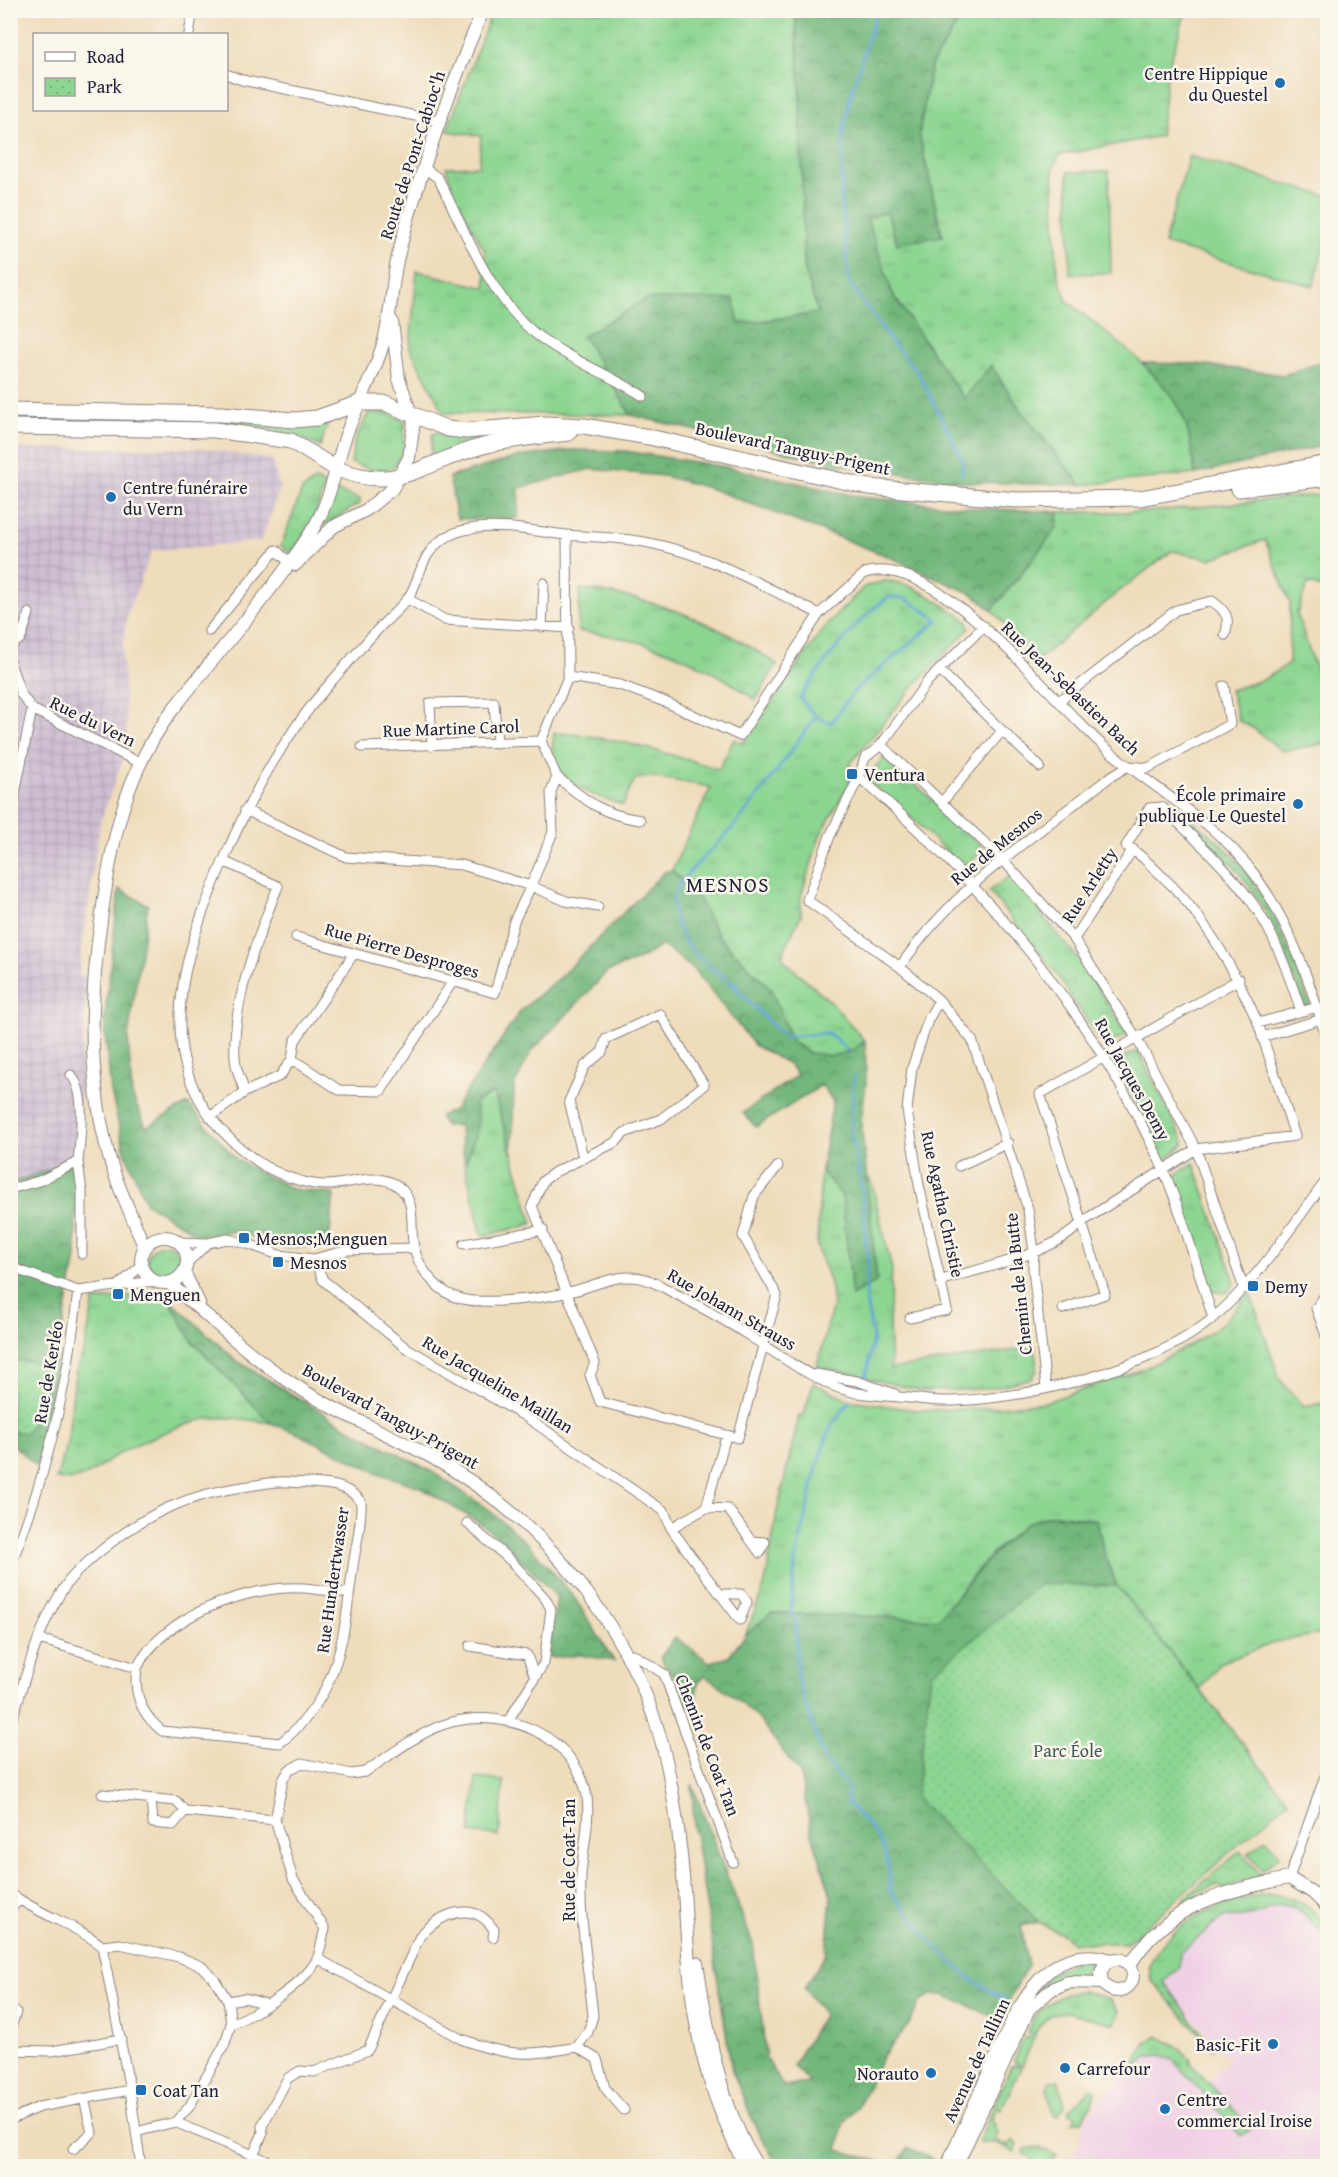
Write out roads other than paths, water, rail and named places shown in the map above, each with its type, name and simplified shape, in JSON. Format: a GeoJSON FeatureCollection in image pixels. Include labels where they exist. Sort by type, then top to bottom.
{"type":"FeatureCollection","features":[{"type":"Feature","properties":{"kind":"main road"},"geometry":{"type":"LineString","coordinates":[[10,410],[222,414],[294,420],[317,418],[359,403]]}},
{"type":"Feature","properties":{"kind":"main road","name":"Boulevard Tanguy-Prigent"},"geometry":{"type":"LineString","coordinates":[[359,403],[385,403],[448,429],[466,431],[545,424],[584,426],[869,487],[1017,500],[1140,498],[1328,463]]}},
{"type":"Feature","properties":{"kind":"main road"},"geometry":{"type":"LineString","coordinates":[[10,427],[215,430],[291,441],[335,468],[358,477],[377,480],[401,477],[453,455],[515,439],[572,433],[620,432]]}},
{"type":"Feature","properties":{"kind":"main road"},"geometry":{"type":"LineString","coordinates":[[1140,498],[1274,486],[1328,478]]}},
{"type":"Feature","properties":{"kind":"street"},"geometry":{"type":"LineString","coordinates":[[189,33],[193,10]]}},
{"type":"Feature","properties":{"kind":"street","name":"Route de Pont-Cabioc'h"},"geometry":{"type":"LineString","coordinates":[[359,403],[383,346],[391,314],[398,256],[424,168],[483,10]]}},
{"type":"Feature","properties":{"kind":"street"},"geometry":{"type":"LineString","coordinates":[[228,75],[242,81],[440,121]]}},
{"type":"Feature","properties":{"kind":"street"},"geometry":{"type":"LineString","coordinates":[[424,168],[438,178],[489,278],[513,311],[532,331],[565,354],[614,378],[643,396]]}},
{"type":"Feature","properties":{"kind":"street","name":"Route de Pont-Cabioc'h"},"geometry":{"type":"LineString","coordinates":[[391,314],[399,379],[412,413]]}},
{"type":"Feature","properties":{"kind":"street"},"geometry":{"type":"LineString","coordinates":[[154,1281],[144,1273],[141,1266],[144,1247],[108,1155],[97,1095],[91,1025],[94,967],[110,852],[120,809],[140,763],[168,717],[269,591],[311,532],[327,502],[335,468],[359,403]]}},
{"type":"Feature","properties":{"kind":"street"},"geometry":{"type":"LineString","coordinates":[[269,591],[333,527],[379,502],[401,477],[413,441],[412,413]]}},
{"type":"Feature","properties":{"kind":"street"},"geometry":{"type":"LineString","coordinates":[[134,1220],[160,1237],[178,1242],[208,1243],[227,1239],[279,1255],[314,1259],[348,1250],[414,1248],[411,1203],[404,1191],[393,1183],[374,1179],[324,1185],[290,1177],[263,1165],[240,1148],[210,1117],[192,1087],[182,1047],[179,1008],[183,977],[193,938],[245,810],[287,739],[317,698],[408,599],[426,556],[436,544],[449,535],[468,529],[493,528],[632,540],[690,554],[737,571],[819,614],[740,736],[665,702],[620,685],[568,677]]}},
{"type":"Feature","properties":{"kind":"street"},"geometry":{"type":"LineString","coordinates":[[567,535],[568,677],[541,741],[557,777],[590,804],[615,816],[640,820]]}},
{"type":"Feature","properties":{"kind":"street"},"geometry":{"type":"LineString","coordinates":[[209,631],[276,550],[290,563]]}},
{"type":"Feature","properties":{"kind":"street","name":"Rue Jean-Sebastien Bach"},"geometry":{"type":"LineString","coordinates":[[819,614],[865,573],[892,572],[912,579],[956,604],[984,626],[1105,748],[1205,823],[1236,850],[1257,877],[1293,942],[1318,1007],[1328,1045]]}},
{"type":"Feature","properties":{"kind":"street"},"geometry":{"type":"LineString","coordinates":[[542,627],[544,583]]}},
{"type":"Feature","properties":{"kind":"street"},"geometry":{"type":"LineString","coordinates":[[408,599],[445,620],[569,628]]}},
{"type":"Feature","properties":{"kind":"street"},"geometry":{"type":"LineString","coordinates":[[1059,701],[1176,610],[1212,601],[1225,610],[1229,622],[1225,635]]}},
{"type":"Feature","properties":{"kind":"street"},"geometry":{"type":"LineString","coordinates":[[10,646],[21,638],[29,613]]}},
{"type":"Feature","properties":{"kind":"street"},"geometry":{"type":"LineString","coordinates":[[859,777],[865,758],[881,745],[928,681],[984,626]]}},
{"type":"Feature","properties":{"kind":"street","name":"Rue du Vern"},"geometry":{"type":"LineString","coordinates":[[10,663],[21,694],[32,709],[140,763]]}},
{"type":"Feature","properties":{"kind":"street"},"geometry":{"type":"LineString","coordinates":[[939,670],[1040,767]]}},
{"type":"Feature","properties":{"kind":"street"},"geometry":{"type":"LineString","coordinates":[[1128,766],[1149,768],[1230,724],[1224,686]]}},
{"type":"Feature","properties":{"kind":"street"},"geometry":{"type":"LineString","coordinates":[[432,746],[430,703],[494,702],[497,743]]}},
{"type":"Feature","properties":{"kind":"street","name":"Rue du Vern"},"geometry":{"type":"LineString","coordinates":[[10,818],[32,709]]}},
{"type":"Feature","properties":{"kind":"street"},"geometry":{"type":"LineString","coordinates":[[943,801],[1002,731]]}},
{"type":"Feature","properties":{"kind":"street","name":"Rue Martine Carol"},"geometry":{"type":"LineString","coordinates":[[362,747],[541,741]]}},
{"type":"Feature","properties":{"kind":"street","name":"Rue Jacques Demy"},"geometry":{"type":"LineString","coordinates":[[881,745],[1004,861],[1074,939],[1137,1039],[1196,1149],[1244,1289]]}},
{"type":"Feature","properties":{"kind":"street","name":"Rue de Mesnos"},"geometry":{"type":"LineString","coordinates":[[900,967],[934,922],[974,884],[1110,777],[1128,766]]}},
{"type":"Feature","properties":{"kind":"street"},"geometry":{"type":"LineString","coordinates":[[531,886],[553,832],[551,792],[557,777]]}},
{"type":"Feature","properties":{"kind":"street","name":"Rue Jacques Demy"},"geometry":{"type":"LineString","coordinates":[[859,777],[913,823],[974,884],[1056,983],[1104,1055],[1163,1170],[1213,1318]]}},
{"type":"Feature","properties":{"kind":"street","name":"Chemin de la Butte"},"geometry":{"type":"LineString","coordinates":[[859,777],[830,836],[807,900],[900,967],[939,1000],[972,1040],[1028,1209],[1046,1388]]}},
{"type":"Feature","properties":{"kind":"street"},"geometry":{"type":"LineString","coordinates":[[942,1280],[1034,1251],[1072,1233],[1082,1222],[1196,1149],[1295,1136],[1258,1023],[1239,979],[1208,927],[1179,891],[1133,849],[1126,846],[1149,808],[1162,807],[1225,869],[1252,902],[1286,965],[1301,1011]]}},
{"type":"Feature","properties":{"kind":"street"},"geometry":{"type":"LineString","coordinates":[[245,810],[346,857],[462,865],[531,886],[566,901],[598,907]]}},
{"type":"Feature","properties":{"kind":"street","name":"Rue Arletty"},"geometry":{"type":"LineString","coordinates":[[1074,939],[1133,849]]}},
{"type":"Feature","properties":{"kind":"street"},"geometry":{"type":"LineString","coordinates":[[223,861],[278,886],[254,948],[236,1027],[235,1059],[245,1092]]}},
{"type":"Feature","properties":{"kind":"street","name":"Rue Pierre Desproges"},"geometry":{"type":"LineString","coordinates":[[296,937],[352,955],[495,993],[514,921],[531,886]]}},
{"type":"Feature","properties":{"kind":"street"},"geometry":{"type":"LineString","coordinates":[[210,1117],[245,1092],[280,1076],[292,1059],[295,1041],[352,955]]}},
{"type":"Feature","properties":{"kind":"street"},"geometry":{"type":"LineString","coordinates":[[1063,1309],[1105,1294],[1040,1094],[1239,979]]}},
{"type":"Feature","properties":{"kind":"street"},"geometry":{"type":"LineString","coordinates":[[292,1059],[339,1090],[381,1091],[453,981]]}},
{"type":"Feature","properties":{"kind":"street","name":"Rue Agatha Christie"},"geometry":{"type":"LineString","coordinates":[[910,1318],[948,1310],[919,1185],[907,1110],[912,1068],[928,1020],[939,1000]]}},
{"type":"Feature","properties":{"kind":"street"},"geometry":{"type":"LineString","coordinates":[[1258,1023],[1318,1007]]}},
{"type":"Feature","properties":{"kind":"street"},"geometry":{"type":"LineString","coordinates":[[583,1157],[569,1101],[585,1066],[602,1052],[606,1040],[660,1014],[704,1085],[661,1119],[624,1133],[616,1142],[555,1172],[543,1181],[532,1206],[595,1363],[590,1375],[600,1402],[738,1438],[777,1295],[743,1236],[754,1196],[778,1166]]}},
{"type":"Feature","properties":{"kind":"street"},"geometry":{"type":"LineString","coordinates":[[1262,1037],[1321,1019]]}},
{"type":"Feature","properties":{"kind":"street"},"geometry":{"type":"LineString","coordinates":[[71,1075],[77,1082],[81,1114],[78,1162],[82,1191],[82,1254]]}},
{"type":"Feature","properties":{"kind":"street"},"geometry":{"type":"LineString","coordinates":[[959,1166],[1008,1143]]}},
{"type":"Feature","properties":{"kind":"street"},"geometry":{"type":"LineString","coordinates":[[10,1189],[39,1181],[78,1162]]}},
{"type":"Feature","properties":{"kind":"street","name":"Rue Johann Strauss"},"geometry":{"type":"LineString","coordinates":[[414,1248],[423,1269],[440,1290],[462,1299],[489,1301],[568,1293],[616,1277],[648,1280],[712,1312],[808,1372],[857,1381],[901,1397],[949,1402],[1046,1388],[1145,1360],[1182,1341],[1213,1318],[1244,1289],[1328,1178]]}},
{"type":"Feature","properties":{"kind":"street"},"geometry":{"type":"LineString","coordinates":[[464,1244],[543,1230]]}},
{"type":"Feature","properties":{"kind":"street"},"geometry":{"type":"LineString","coordinates":[[144,1247],[160,1237]]}},
{"type":"Feature","properties":{"kind":"street"},"geometry":{"type":"LineString","coordinates":[[178,1242],[185,1251],[185,1268]]}},
{"type":"Feature","properties":{"kind":"street"},"geometry":{"type":"LineString","coordinates":[[10,1267],[78,1291],[154,1281],[170,1284],[178,1280],[185,1268],[208,1243]]}},
{"type":"Feature","properties":{"kind":"street","name":"Rue Jacqueline Maillan"},"geometry":{"type":"LineString","coordinates":[[314,1259],[323,1280],[405,1347],[526,1417],[664,1511],[671,1528],[720,1594]]}},
{"type":"Feature","properties":{"kind":"street"},"geometry":{"type":"LineString","coordinates":[[118,1286],[141,1266]]}},
{"type":"Feature","properties":{"kind":"street","name":"Boulevard Tanguy-Prigent"},"geometry":{"type":"LineString","coordinates":[[185,1268],[193,1294],[212,1321]]}},
{"type":"Feature","properties":{"kind":"street","name":"Boulevard Tanguy-Prigent"},"geometry":{"type":"LineString","coordinates":[[170,1284],[257,1360],[296,1386],[434,1459],[499,1502],[525,1524],[563,1564],[629,1653],[654,1719],[667,1766],[712,2054],[725,2100],[757,2166]]}},
{"type":"Feature","properties":{"kind":"street","name":"Rue de Kerléo"},"geometry":{"type":"LineString","coordinates":[[10,1566],[27,1526],[52,1443],[78,1291]]}},
{"type":"Feature","properties":{"kind":"street"},"geometry":{"type":"LineString","coordinates":[[1328,1291],[1316,1308],[1328,1341]]}},
{"type":"Feature","properties":{"kind":"street"},"geometry":{"type":"LineString","coordinates":[[706,1508],[726,1436]]}},
{"type":"Feature","properties":{"kind":"street","name":"Rue Hundertwasser"},"geometry":{"type":"LineString","coordinates":[[10,1725],[39,1639],[54,1605],[69,1580],[121,1534],[168,1505],[217,1490],[280,1482],[333,1485],[355,1493],[361,1502],[361,1512],[336,1669],[315,1706],[297,1731],[280,1743],[162,1731],[147,1720],[134,1685],[136,1668]]}},
{"type":"Feature","properties":{"kind":"street"},"geometry":{"type":"LineString","coordinates":[[671,1528],[706,1508],[728,1509],[751,1540]]}},
{"type":"Feature","properties":{"kind":"street"},"geometry":{"type":"LineString","coordinates":[[467,1523],[510,1560],[545,1598],[551,1609],[544,1663],[534,1675],[508,1721]]}},
{"type":"Feature","properties":{"kind":"street"},"geometry":{"type":"LineString","coordinates":[[39,1639],[136,1668],[162,1637],[185,1620],[210,1606],[257,1591],[303,1588],[349,1593]]}},
{"type":"Feature","properties":{"kind":"street"},"geometry":{"type":"LineString","coordinates":[[470,1646],[527,1655],[534,1675]]}},
{"type":"Feature","properties":{"kind":"street","name":"Chemin de Coat Tan"},"geometry":{"type":"LineString","coordinates":[[629,1653],[664,1674],[733,1862]]}},
{"type":"Feature","properties":{"kind":"street","name":"Rue de Coat-Tan"},"geometry":{"type":"LineString","coordinates":[[231,2024],[250,2016],[266,2004],[283,1996],[317,1958],[325,1929],[293,1879],[275,1820],[283,1780],[289,1770],[302,1763],[351,1774],[364,1772],[433,1729],[451,1722],[476,1718],[508,1721],[536,1730],[555,1741],[569,1756],[580,1774],[587,1798],[581,1889],[593,2016],[588,2032],[577,2047]]}},
{"type":"Feature","properties":{"kind":"street"},"geometry":{"type":"LineString","coordinates":[[1288,1878],[1328,1768]]}},
{"type":"Feature","properties":{"kind":"street"},"geometry":{"type":"LineString","coordinates":[[102,1794],[176,1801],[185,1811],[275,1820]]}},
{"type":"Feature","properties":{"kind":"street"},"geometry":{"type":"LineString","coordinates":[[151,1799],[153,1823],[173,1825],[185,1811]]}},
{"type":"Feature","properties":{"kind":"street","name":"Boulevard Tanguy-Prigent"},"geometry":{"type":"LineString","coordinates":[[683,1873],[698,2037],[718,2107],[745,2166]]}},
{"type":"Feature","properties":{"kind":"street"},"geometry":{"type":"LineString","coordinates":[[1130,1965],[1157,1929],[1172,1916],[1243,1887],[1288,1878],[1313,1893],[1328,1908]]}},
{"type":"Feature","properties":{"kind":"street"},"geometry":{"type":"LineString","coordinates":[[10,1893],[47,1917],[91,1937],[102,1946],[121,2039],[141,2166]]}},
{"type":"Feature","properties":{"kind":"street"},"geometry":{"type":"LineString","coordinates":[[10,1910],[20,1900]]}},
{"type":"Feature","properties":{"kind":"street"},"geometry":{"type":"LineString","coordinates":[[253,2155],[263,2133],[262,2126],[288,2078],[300,2071],[314,2072],[368,2050],[420,1936],[432,1923],[453,1913],[476,1915],[488,1921],[494,1930],[493,1937]]}},
{"type":"Feature","properties":{"kind":"street"},"geometry":{"type":"LineString","coordinates":[[102,1946],[120,1944],[179,1957],[201,1966],[215,1980],[228,2001],[231,2024],[224,2046],[189,2107],[175,2122],[136,2132]]}},
{"type":"Feature","properties":{"kind":"street","name":"Avenue de Tallinn"},"geometry":{"type":"LineString","coordinates":[[947,2166],[1010,2027],[1031,1989],[1052,1968],[1069,1958],[1095,1955],[1111,1960]]}},
{"type":"Feature","properties":{"kind":"street"},"geometry":{"type":"LineString","coordinates":[[317,1958],[461,2039],[487,2049],[514,2055],[538,2054],[577,2047],[597,2059],[604,2088],[624,2110]]}},
{"type":"Feature","properties":{"kind":"street"},"geometry":{"type":"LineString","coordinates":[[1121,1959],[1130,1965],[1133,1976],[1125,1989],[1111,1990],[1103,1983],[1101,1972],[1111,1960],[1121,1959]]}},
{"type":"Feature","properties":{"kind":"street","name":"Avenue de Tallinn"},"geometry":{"type":"LineString","coordinates":[[956,2166],[1029,2009],[1052,1989],[1068,1982],[1103,1983]]}},
{"type":"Feature","properties":{"kind":"street"},"geometry":{"type":"LineString","coordinates":[[228,2001],[245,1998],[266,2004]]}},
{"type":"Feature","properties":{"kind":"street"},"geometry":{"type":"LineString","coordinates":[[10,2030],[16,2012]]}},
{"type":"Feature","properties":{"kind":"street"},"geometry":{"type":"LineString","coordinates":[[10,2050],[52,2051],[121,2039]]}},
{"type":"Feature","properties":{"kind":"street"},"geometry":{"type":"LineString","coordinates":[[10,2120],[39,2107],[130,2090]]}},
{"type":"Feature","properties":{"kind":"street"},"geometry":{"type":"LineString","coordinates":[[73,2149],[92,2133],[84,2098]]}},
{"type":"Feature","properties":{"kind":"street"},"geometry":{"type":"LineString","coordinates":[[175,2122],[279,2166]]}},
{"type":"Feature","properties":{"kind":"waterway"},"geometry":{"type":"LineString","coordinates":[[877,10],[851,94],[843,134],[841,198],[849,282],[890,340],[918,373],[963,460],[962,475]]}},
{"type":"Feature","properties":{"kind":"waterway"},"geometry":{"type":"LineString","coordinates":[[888,597],[905,598],[938,620],[855,690],[831,723],[816,717],[800,698],[840,644],[888,597]]}},
{"type":"Feature","properties":{"kind":"waterway"},"geometry":{"type":"LineString","coordinates":[[816,717],[740,819],[683,880],[674,894],[674,915],[678,928],[693,951],[714,970],[738,986],[731,983],[784,1037],[828,1033],[848,1050]]}},
{"type":"Feature","properties":{"kind":"waterway"},"geometry":{"type":"LineString","coordinates":[[854,1075],[851,1131],[863,1197],[868,1261],[866,1301],[873,1338],[866,1377]]}},
{"type":"Feature","properties":{"kind":"waterway"},"geometry":{"type":"LineString","coordinates":[[849,1402],[831,1426],[819,1458],[795,1562],[791,1611],[796,1623],[797,1678],[825,1761],[848,1786],[847,1803],[867,1823],[885,1852],[890,1876],[890,1891],[936,1947],[968,1977],[1006,2000]]}},
{"type":"Feature","properties":{"kind":"place","name":"Centre Hippique du Questel"},"geometry":{"type":"Point","coordinates":[1280,83]}},
{"type":"Feature","properties":{"kind":"place","name":"Centre funéraire du Vern"},"geometry":{"type":"Point","coordinates":[111,497]}},
{"type":"Feature","properties":{"kind":"place","name":"Ventura"},"geometry":{"type":"Point","coordinates":[852,774]}},
{"type":"Feature","properties":{"kind":"place","name":"École primaire publique Le Questel"},"geometry":{"type":"Point","coordinates":[1298,804]}},
{"type":"Feature","properties":{"kind":"place","name":"Mesnos;Menguen"},"geometry":{"type":"Point","coordinates":[244,1238]}},
{"type":"Feature","properties":{"kind":"place","name":"Mesnos"},"geometry":{"type":"Point","coordinates":[278,1262]}},
{"type":"Feature","properties":{"kind":"place","name":"Demy"},"geometry":{"type":"Point","coordinates":[1253,1286]}},
{"type":"Feature","properties":{"kind":"place","name":"Menguen"},"geometry":{"type":"Point","coordinates":[118,1294]}},
{"type":"Feature","properties":{"kind":"place","name":"Basic-Fit"},"geometry":{"type":"Point","coordinates":[1273,2044]}},
{"type":"Feature","properties":{"kind":"place","name":"Carrefour"},"geometry":{"type":"Point","coordinates":[1065,2068]}},
{"type":"Feature","properties":{"kind":"place","name":"Norauto"},"geometry":{"type":"Point","coordinates":[931,2073]}},
{"type":"Feature","properties":{"kind":"place","name":"Coat Tan"},"geometry":{"type":"Point","coordinates":[141,2090]}},
{"type":"Feature","properties":{"kind":"place","name":"Centre commercial Iroise"},"geometry":{"type":"Point","coordinates":[1165,2109]}},
{"type":"Feature","properties":{"kind":"district","name":"MESNOS"},"geometry":{"type":"Point","coordinates":[728,884]}},
{"type":"Feature","properties":{"kind":"park label","name":"Parc Éole"},"geometry":{"type":"Point","coordinates":[1068,1750]}}]}
